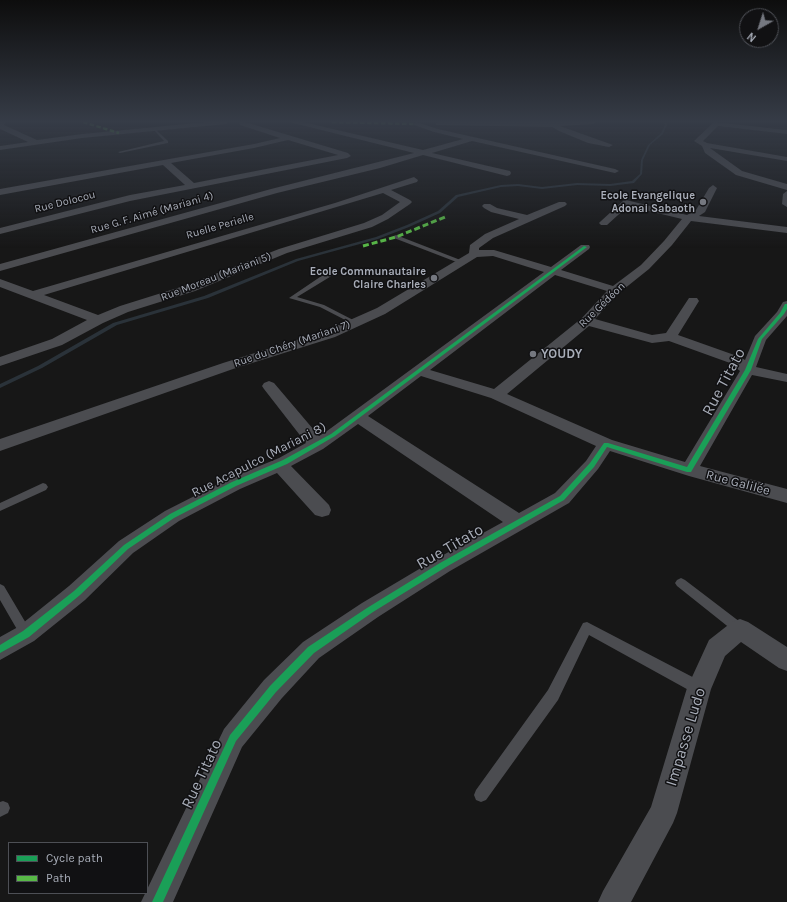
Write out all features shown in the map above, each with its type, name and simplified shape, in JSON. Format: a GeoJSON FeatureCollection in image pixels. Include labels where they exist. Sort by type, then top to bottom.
{"type":"FeatureCollection","features":[{"type":"Feature","properties":{"kind":"street"},"geometry":{"type":"LineString","coordinates":[[0,192],[154,164]]}},
{"type":"Feature","properties":{"kind":"street"},"geometry":{"type":"LineString","coordinates":[[168,164],[192,186]]}},
{"type":"Feature","properties":{"kind":"street","name":"Rue Dolocou"},"geometry":{"type":"LineString","coordinates":[[0,231],[130,198],[320,164]]}},
{"type":"Feature","properties":{"kind":"street"},"geometry":{"type":"LineString","coordinates":[[372,164],[389,171]]}},
{"type":"Feature","properties":{"kind":"street","name":"Rue G. F. Aimé (Mariani 4)"},"geometry":{"type":"LineString","coordinates":[[0,268],[274,191],[383,164]]}},
{"type":"Feature","properties":{"kind":"street"},"geometry":{"type":"LineString","coordinates":[[469,164],[507,173]]}},
{"type":"Feature","properties":{"kind":"street"},"geometry":{"type":"LineString","coordinates":[[584,164],[615,171]]}},
{"type":"Feature","properties":{"kind":"street"},"geometry":{"type":"LineString","coordinates":[[726,164],[738,173],[787,187]]}},
{"type":"Feature","properties":{"kind":"street","name":"Ruelle Perielle"},"geometry":{"type":"LineString","coordinates":[[33,295],[417,181],[402,175]]}},
{"type":"Feature","properties":{"kind":"street","name":"Rue Gédéon"},"geometry":{"type":"LineString","coordinates":[[496,395],[587,321],[615,290],[645,267],[668,243],[688,218],[700,212],[713,188]]}},
{"type":"Feature","properties":{"kind":"street","name":"Rue Moreau (Mariani 5)"},"geometry":{"type":"LineString","coordinates":[[0,362],[58,342],[98,320],[124,309],[192,288],[283,251],[368,225],[385,217],[407,202],[383,190]]}},
{"type":"Feature","properties":{"kind":"street"},"geometry":{"type":"LineString","coordinates":[[604,222],[626,203],[688,218],[787,230]]}},
{"type":"Feature","properties":{"kind":"street","name":"Rue du Chéry (Mariani 7)"},"geometry":{"type":"LineString","coordinates":[[0,445],[228,366],[330,334],[381,311],[461,262],[474,254],[474,246],[490,236],[562,204]]}},
{"type":"Feature","properties":{"kind":"street"},"geometry":{"type":"LineString","coordinates":[[487,206],[494,210],[528,218]]}},
{"type":"Feature","properties":{"kind":"street","name":"Rue Acapulco (Mariani 8)"},"geometry":{"type":"LineString","coordinates":[[0,649],[26,634],[77,593],[126,547],[172,516],[234,484],[317,445],[334,435],[552,270],[585,247]]}},
{"type":"Feature","properties":{"kind":"street"},"geometry":{"type":"LineString","coordinates":[[474,254],[494,253],[615,290]]}},
{"type":"Feature","properties":{"kind":"street"},"geometry":{"type":"LineString","coordinates":[[0,283],[98,320]]}},
{"type":"Feature","properties":{"kind":"street"},"geometry":{"type":"LineString","coordinates":[[670,337],[693,301]]}},
{"type":"Feature","properties":{"kind":"street","name":"Rue Titato"},"geometry":{"type":"LineString","coordinates":[[689,470],[748,370],[760,339],[782,314],[787,305]]}},
{"type":"Feature","properties":{"kind":"street"},"geometry":{"type":"LineString","coordinates":[[587,321],[652,339],[670,337],[735,360],[748,370],[787,378]]}},
{"type":"Feature","properties":{"kind":"street"},"geometry":{"type":"LineString","coordinates":[[419,371],[496,395],[606,444],[689,470]]}},
{"type":"Feature","properties":{"kind":"street"},"geometry":{"type":"LineString","coordinates":[[269,386],[317,445]]}},
{"type":"Feature","properties":{"kind":"street"},"geometry":{"type":"LineString","coordinates":[[358,417],[519,523]]}},
{"type":"Feature","properties":{"kind":"street","name":"Rue Titato"},"geometry":{"type":"LineString","coordinates":[[157,902],[233,738],[273,689],[311,650],[370,610],[443,565],[562,498],[592,465],[606,444]]}},
{"type":"Feature","properties":{"kind":"street"},"geometry":{"type":"LineString","coordinates":[[279,464],[322,510]]}},
{"type":"Feature","properties":{"kind":"street","name":"Rue Galilée"},"geometry":{"type":"LineString","coordinates":[[689,470],[787,496]]}},
{"type":"Feature","properties":{"kind":"street"},"geometry":{"type":"LineString","coordinates":[[740,629],[787,660]]}},
{"type":"Feature","properties":{"kind":"street","name":"Impasse Ludo"},"geometry":{"type":"LineString","coordinates":[[614,902],[663,813],[700,688],[717,648],[740,629]]}},
{"type":"Feature","properties":{"kind":"lane"},"geometry":{"type":"LineString","coordinates":[[396,237],[461,262]]}},
{"type":"Feature","properties":{"kind":"lane"},"geometry":{"type":"LineString","coordinates":[[335,272],[322,278],[292,298],[322,306],[355,323]]}},
{"type":"Feature","properties":{"kind":"lane"},"geometry":{"type":"LineString","coordinates":[[0,507],[43,487]]}},
{"type":"Feature","properties":{"kind":"lane"},"geometry":{"type":"LineString","coordinates":[[681,583],[740,629]]}},
{"type":"Feature","properties":{"kind":"lane"},"geometry":{"type":"LineString","coordinates":[[0,589],[26,634]]}},
{"type":"Feature","properties":{"kind":"lane"},"geometry":{"type":"LineString","coordinates":[[481,795],[554,695],[587,627],[700,688]]}},
{"type":"Feature","properties":{"kind":"waterway"},"geometry":{"type":"LineString","coordinates":[[0,386],[40,367],[115,324],[206,297],[297,260],[377,238],[439,212],[457,196],[501,186],[518,185],[542,188],[577,184],[610,185],[633,182],[641,174],[642,164]]}},
{"type":"Feature","properties":{"kind":"marked path"},"geometry":{"type":"LineString","coordinates":[[363,246],[396,237],[445,217]]}},
{"type":"Feature","properties":{"kind":"cycle path"},"geometry":{"type":"LineString","coordinates":[[0,649],[26,634],[77,593],[126,547],[172,516],[234,484],[285,462],[333,435],[585,247]]}},
{"type":"Feature","properties":{"kind":"cycle path"},"geometry":{"type":"LineString","coordinates":[[157,902],[233,738],[273,689],[311,650],[370,610],[443,565],[562,498],[592,465],[606,444],[689,470],[748,370],[760,339],[782,314],[787,305]]}},
{"type":"Feature","properties":{"kind":"place","name":"Ecole Evangelique Adonai Sabaoth"},"geometry":{"type":"Point","coordinates":[703,202]}},
{"type":"Feature","properties":{"kind":"place","name":"Ecole Communautaire Claire Charles"},"geometry":{"type":"Point","coordinates":[434,278]}},
{"type":"Feature","properties":{"kind":"place","name":"YOUDY"},"geometry":{"type":"Point","coordinates":[533,354]}}]}
